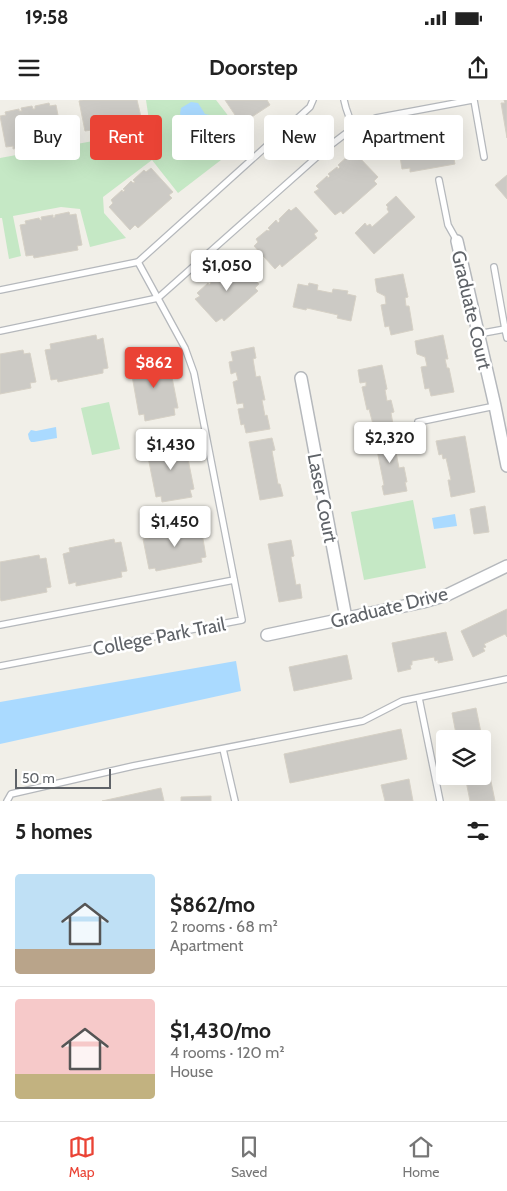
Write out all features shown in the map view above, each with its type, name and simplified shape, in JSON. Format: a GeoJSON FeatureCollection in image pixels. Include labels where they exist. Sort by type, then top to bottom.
{"type":"FeatureCollection","features":[{"type":"Feature","properties":{"kind":"street","name":"Graduate Court"},"geometry":{"type":"LineString","coordinates":[[456,241],[507,465]]}},
{"type":"Feature","properties":{"kind":"street","name":"Laser Court"},"geometry":{"type":"LineString","coordinates":[[301,378],[346,618]]}},
{"type":"Feature","properties":{"kind":"street","name":"Graduate Drive"},"geometry":{"type":"LineString","coordinates":[[267,635],[423,602],[447,595],[507,566]]}},
{"type":"Feature","properties":{"kind":"lane"},"geometry":{"type":"LineString","coordinates":[[0,290],[138,262],[310,107],[313,100]]}},
{"type":"Feature","properties":{"kind":"lane"},"geometry":{"type":"LineString","coordinates":[[344,100],[348,115]]}},
{"type":"Feature","properties":{"kind":"lane"},"geometry":{"type":"LineString","coordinates":[[432,100],[433,107]]}},
{"type":"Feature","properties":{"kind":"lane"},"geometry":{"type":"LineString","coordinates":[[392,115],[473,100],[484,157]]}},
{"type":"Feature","properties":{"kind":"lane"},"geometry":{"type":"LineString","coordinates":[[0,331],[158,298],[344,135]]}},
{"type":"Feature","properties":{"kind":"lane"},"geometry":{"type":"LineString","coordinates":[[439,180],[448,225],[456,241]]}},
{"type":"Feature","properties":{"kind":"lane","name":"College Park Trail"},"geometry":{"type":"LineString","coordinates":[[0,666],[242,620],[194,373],[185,348],[138,262]]}},
{"type":"Feature","properties":{"kind":"lane"},"geometry":{"type":"LineString","coordinates":[[494,267],[507,338]]}},
{"type":"Feature","properties":{"kind":"lane"},"geometry":{"type":"LineString","coordinates":[[478,334],[505,329]]}},
{"type":"Feature","properties":{"kind":"lane"},"geometry":{"type":"LineString","coordinates":[[418,422],[495,406]]}},
{"type":"Feature","properties":{"kind":"lane"},"geometry":{"type":"LineString","coordinates":[[0,625],[234,580]]}},
{"type":"Feature","properties":{"kind":"lane"},"geometry":{"type":"LineString","coordinates":[[7,801],[10,794],[133,766],[363,721],[402,702],[507,679]]}},
{"type":"Feature","properties":{"kind":"lane"},"geometry":{"type":"LineString","coordinates":[[419,698],[440,801]]}},
{"type":"Feature","properties":{"kind":"lane"},"geometry":{"type":"LineString","coordinates":[[223,749],[235,801]]}},
{"type":"Feature","properties":{"kind":"green space"},"geometry":{"type":"Polygon","coordinates":[[[146,100],[216,100],[228,115],[172,115],[172,160],[221,160],[178,193],[152,160],[162,160],[162,115],[148,115],[146,100]]]}},
{"type":"Feature","properties":{"kind":"green space"},"geometry":{"type":"Polygon","coordinates":[[[90,142],[90,160],[152,160],[103,197],[104,213],[126,238],[90,247],[80,209],[61,207],[13,216],[21,256],[9,259],[2,218],[0,218],[0,158],[15,155],[15,160],[80,160],[80,143],[90,142]]]}},
{"type":"Feature","properties":{"kind":"green space"},"geometry":{"type":"Polygon","coordinates":[[[109,402],[120,449],[92,455],[81,408],[109,402]]]}},
{"type":"Feature","properties":{"kind":"green space"},"geometry":{"type":"Polygon","coordinates":[[[413,500],[426,568],[364,580],[351,512],[413,500]]]}},
{"type":"Feature","properties":{"kind":"water"},"geometry":{"type":"Polygon","coordinates":[[[191,102],[198,103],[205,114],[210,115],[181,115],[181,108],[191,102]]]}},
{"type":"Feature","properties":{"kind":"water"},"geometry":{"type":"Polygon","coordinates":[[[56,427],[57,438],[34,442],[31,442],[29,439],[28,434],[31,430],[36,431],[56,427]]]}},
{"type":"Feature","properties":{"kind":"water"},"geometry":{"type":"Polygon","coordinates":[[[455,514],[457,526],[434,529],[432,518],[455,514]]]}},
{"type":"Feature","properties":{"kind":"water"},"geometry":{"type":"Polygon","coordinates":[[[236,661],[241,691],[0,744],[0,702],[236,661]]]}},
{"type":"Feature","properties":{"kind":"building"},"geometry":{"type":"Polygon","coordinates":[[[137,100],[141,115],[90,115],[90,130],[85,131],[79,101],[137,100]]]}},
{"type":"Feature","properties":{"kind":"building"},"geometry":{"type":"Polygon","coordinates":[[[225,100],[267,100],[270,105],[254,115],[235,115],[225,100]]]}},
{"type":"Feature","properties":{"kind":"building"},"geometry":{"type":"Polygon","coordinates":[[[504,100],[507,100],[507,138],[501,103],[505,103],[504,100]]]}},
{"type":"Feature","properties":{"kind":"building"},"geometry":{"type":"Polygon","coordinates":[[[49,103],[50,106],[56,105],[58,115],[15,115],[15,149],[13,149],[13,146],[6,147],[0,116],[6,115],[5,112],[19,109],[19,111],[22,111],[21,108],[32,106],[35,109],[35,106],[49,103]]]}},
{"type":"Feature","properties":{"kind":"building"},"geometry":{"type":"Polygon","coordinates":[[[344,160],[362,160],[378,177],[374,181],[377,184],[343,214],[341,211],[335,215],[314,192],[319,189],[316,186],[327,176],[328,178],[330,176],[328,174],[337,167],[338,169],[340,167],[338,165],[344,160]]]}},
{"type":"Feature","properties":{"kind":"building"},"geometry":{"type":"Polygon","coordinates":[[[400,160],[454,160],[455,164],[410,172],[410,168],[402,169],[400,160]]]}},
{"type":"Feature","properties":{"kind":"building"},"geometry":{"type":"Polygon","coordinates":[[[151,168],[173,192],[169,195],[172,198],[138,228],[135,225],[130,230],[109,207],[113,203],[111,200],[122,190],[123,192],[125,190],[123,189],[131,181],[135,182],[133,180],[144,170],[146,172],[151,168]]]}},
{"type":"Feature","properties":{"kind":"building"},"geometry":{"type":"Polygon","coordinates":[[[507,175],[507,199],[495,185],[507,175]]]}},
{"type":"Feature","properties":{"kind":"building"},"geometry":{"type":"Polygon","coordinates":[[[396,196],[415,217],[374,254],[355,233],[365,223],[367,226],[370,224],[372,227],[389,212],[386,205],[396,196]]]}},
{"type":"Feature","properties":{"kind":"building"},"geometry":{"type":"Polygon","coordinates":[[[296,207],[318,231],[314,234],[317,238],[282,267],[280,264],[275,269],[254,246],[258,242],[256,239],[267,230],[270,230],[268,228],[276,220],[278,223],[279,219],[289,209],[291,211],[296,207]]]}},
{"type":"Feature","properties":{"kind":"building"},"geometry":{"type":"Polygon","coordinates":[[[69,212],[70,215],[76,214],[82,245],[77,246],[78,250],[34,258],[33,255],[26,256],[20,225],[26,224],[25,221],[39,218],[42,220],[41,217],[53,215],[53,218],[55,215],[69,212]]]}},
{"type":"Feature","properties":{"kind":"building"},"geometry":{"type":"Polygon","coordinates":[[[237,261],[259,284],[255,288],[258,291],[224,321],[222,318],[216,322],[195,299],[200,296],[197,293],[208,283],[209,285],[210,281],[218,274],[222,275],[220,273],[231,262],[233,265],[237,261]]]}},
{"type":"Feature","properties":{"kind":"building"},"geometry":{"type":"Polygon","coordinates":[[[403,274],[408,297],[405,298],[406,306],[409,306],[413,330],[391,335],[389,326],[385,327],[381,305],[386,304],[385,296],[377,292],[375,279],[403,274]]]}},
{"type":"Feature","properties":{"kind":"building"},"geometry":{"type":"Polygon","coordinates":[[[309,283],[318,285],[317,290],[332,293],[333,289],[348,291],[347,294],[356,296],[351,321],[337,318],[338,315],[293,307],[298,284],[308,286],[309,283]]]}},
{"type":"Feature","properties":{"kind":"building"},"geometry":{"type":"Polygon","coordinates":[[[96,335],[97,340],[103,338],[108,368],[103,369],[103,373],[58,382],[57,379],[51,380],[45,350],[51,349],[50,344],[96,335]]]}},
{"type":"Feature","properties":{"kind":"building"},"geometry":{"type":"Polygon","coordinates":[[[443,335],[448,359],[445,359],[454,392],[431,396],[429,388],[425,389],[421,367],[427,366],[425,357],[417,354],[415,341],[443,335]]]}},
{"type":"Feature","properties":{"kind":"building"},"geometry":{"type":"Polygon","coordinates":[[[254,347],[256,358],[253,359],[256,377],[260,376],[265,400],[262,400],[265,416],[267,415],[270,429],[246,433],[244,424],[241,425],[238,409],[244,408],[243,403],[237,404],[233,382],[238,380],[236,372],[231,374],[229,362],[233,361],[231,352],[254,347]]]}},
{"type":"Feature","properties":{"kind":"building"},"geometry":{"type":"Polygon","coordinates":[[[23,350],[24,354],[30,353],[36,382],[30,383],[31,388],[0,394],[0,354],[23,350]]]}},
{"type":"Feature","properties":{"kind":"building"},"geometry":{"type":"Polygon","coordinates":[[[163,358],[164,363],[169,362],[178,408],[174,408],[175,415],[145,421],[144,414],[139,415],[131,370],[135,369],[134,363],[163,358]]]}},
{"type":"Feature","properties":{"kind":"building"},"geometry":{"type":"Polygon","coordinates":[[[382,365],[387,389],[385,390],[387,401],[391,400],[394,412],[391,413],[393,424],[374,428],[369,409],[367,410],[362,387],[366,386],[366,382],[360,383],[358,370],[382,365]]]}},
{"type":"Feature","properties":{"kind":"building"},"geometry":{"type":"Polygon","coordinates":[[[396,433],[398,446],[395,447],[399,468],[404,467],[407,491],[384,495],[382,486],[384,485],[377,450],[372,451],[370,438],[396,433]]]}},
{"type":"Feature","properties":{"kind":"building"},"geometry":{"type":"Polygon","coordinates":[[[465,436],[475,492],[451,497],[448,480],[451,480],[446,458],[443,459],[442,454],[439,455],[436,441],[465,436]]]}},
{"type":"Feature","properties":{"kind":"building"},"geometry":{"type":"Polygon","coordinates":[[[272,438],[275,450],[272,451],[278,484],[280,484],[283,496],[260,500],[249,442],[272,438]]]}},
{"type":"Feature","properties":{"kind":"building"},"geometry":{"type":"Polygon","coordinates":[[[180,439],[181,445],[185,444],[194,489],[190,490],[192,497],[162,502],[161,496],[156,497],[147,452],[151,451],[150,445],[180,439]]]}},
{"type":"Feature","properties":{"kind":"building"},"geometry":{"type":"Polygon","coordinates":[[[485,506],[489,532],[474,534],[470,509],[485,506]]]}},
{"type":"Feature","properties":{"kind":"building"},"geometry":{"type":"Polygon","coordinates":[[[194,524],[195,528],[201,527],[206,557],[201,558],[202,562],[156,571],[155,568],[149,569],[143,539],[149,538],[148,533],[194,524]]]}},
{"type":"Feature","properties":{"kind":"building"},"geometry":{"type":"Polygon","coordinates":[[[114,539],[115,543],[121,542],[127,571],[121,572],[122,577],[76,586],[76,582],[69,584],[63,554],[70,552],[69,548],[114,539]]]}},
{"type":"Feature","properties":{"kind":"building"},"geometry":{"type":"Polygon","coordinates":[[[291,540],[294,556],[291,557],[296,585],[300,584],[302,598],[279,602],[268,544],[291,540]]]}},
{"type":"Feature","properties":{"kind":"building"},"geometry":{"type":"Polygon","coordinates":[[[39,555],[40,559],[46,558],[51,587],[46,588],[47,592],[1,601],[0,562],[39,555]]]}},
{"type":"Feature","properties":{"kind":"building"},"geometry":{"type":"Polygon","coordinates":[[[507,609],[507,637],[505,634],[484,644],[486,647],[483,648],[485,651],[473,657],[461,631],[507,609]]]}},
{"type":"Feature","properties":{"kind":"building"},"geometry":{"type":"Polygon","coordinates":[[[446,632],[453,660],[438,663],[438,660],[435,661],[434,657],[412,661],[411,669],[398,672],[392,643],[446,632]]]}},
{"type":"Feature","properties":{"kind":"building"},"geometry":{"type":"Polygon","coordinates":[[[347,655],[352,679],[294,691],[289,667],[347,655]]]}},
{"type":"Feature","properties":{"kind":"building"},"geometry":{"type":"Polygon","coordinates":[[[476,708],[480,730],[455,730],[452,713],[476,708]]]}},
{"type":"Feature","properties":{"kind":"building"},"geometry":{"type":"Polygon","coordinates":[[[401,729],[407,759],[290,783],[284,754],[401,729]]]}},
{"type":"Feature","properties":{"kind":"building"},"geometry":{"type":"Polygon","coordinates":[[[409,779],[413,801],[385,801],[381,785],[409,779]]]}},
{"type":"Feature","properties":{"kind":"building"},"geometry":{"type":"Polygon","coordinates":[[[491,781],[495,801],[470,801],[467,785],[491,785],[491,781]]]}},
{"type":"Feature","properties":{"kind":"building"},"geometry":{"type":"Polygon","coordinates":[[[161,788],[164,801],[102,801],[161,788]]]}},
{"type":"Feature","properties":{"kind":"building"},"geometry":{"type":"Polygon","coordinates":[[[211,796],[211,801],[181,801],[181,797],[211,796]]]}}]}
